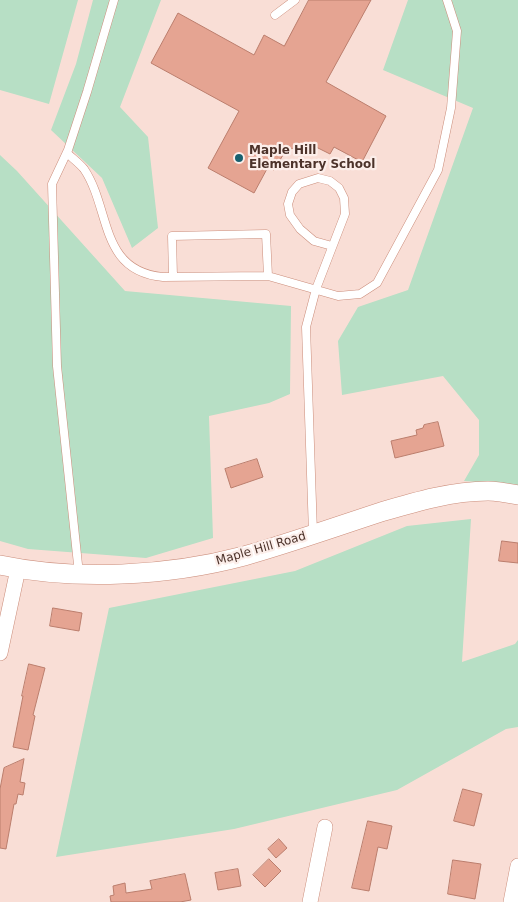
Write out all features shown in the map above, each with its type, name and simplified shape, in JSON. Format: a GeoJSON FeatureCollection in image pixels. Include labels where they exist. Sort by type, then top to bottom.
{"type":"FeatureCollection","features":[{"type":"Feature","properties":{"kind":"street","name":"Maple Hill Road"},"geometry":{"type":"LineString","coordinates":[[9,567],[80,574],[162,572],[244,556],[412,503],[449,495],[489,490],[518,495]]}},
{"type":"Feature","properties":{"kind":"street"},"geometry":{"type":"LineString","coordinates":[[0,653],[9,567]]}},
{"type":"Feature","properties":{"kind":"street"},"geometry":{"type":"LineString","coordinates":[[310,902],[325,827]]}},
{"type":"Feature","properties":{"kind":"street"},"geometry":{"type":"LineString","coordinates":[[511,902],[518,866]]}},
{"type":"Feature","properties":{"kind":"lane"},"geometry":{"type":"LineString","coordinates":[[80,574],[57,366],[52,184],[67,153],[114,0]]}},
{"type":"Feature","properties":{"kind":"lane"},"geometry":{"type":"LineString","coordinates":[[275,14],[295,0]]}},
{"type":"Feature","properties":{"kind":"lane"},"geometry":{"type":"LineString","coordinates":[[67,153],[84,169],[98,198],[110,238],[127,264],[149,276],[268,276],[338,296],[360,294],[377,283],[438,170],[452,108],[457,31],[447,0]]}},
{"type":"Feature","properties":{"kind":"lane"},"geometry":{"type":"LineString","coordinates":[[313,534],[306,327],[316,289],[345,214],[344,198],[339,188],[330,181],[318,178],[299,184],[292,192],[288,204],[290,215],[300,229],[314,241],[332,246]]}},
{"type":"Feature","properties":{"kind":"lane"},"geometry":{"type":"LineString","coordinates":[[173,277],[172,236],[266,234],[268,276]]}},
{"type":"Feature","properties":{"kind":"green space"},"geometry":{"type":"Polygon","coordinates":[[[0,0],[78,0],[49,104],[0,90],[0,0]]]}},
{"type":"Feature","properties":{"kind":"green space"},"geometry":{"type":"Polygon","coordinates":[[[93,0],[161,0],[120,107],[148,137],[158,228],[132,248],[102,178],[51,130],[76,64],[93,0]]]}},
{"type":"Feature","properties":{"kind":"green space"},"geometry":{"type":"Polygon","coordinates":[[[408,0],[518,0],[518,485],[464,481],[479,455],[479,420],[443,376],[342,395],[338,341],[358,307],[408,290],[473,108],[383,70],[408,0]]]}},
{"type":"Feature","properties":{"kind":"green space"},"geometry":{"type":"Polygon","coordinates":[[[0,155],[17,171],[125,291],[291,306],[290,394],[269,403],[209,416],[213,538],[146,558],[28,549],[0,541],[0,155]]]}},
{"type":"Feature","properties":{"kind":"green space"},"geometry":{"type":"Polygon","coordinates":[[[471,519],[462,662],[515,644],[518,640],[518,727],[506,729],[397,790],[234,829],[56,857],[109,608],[295,571],[407,526],[471,519]]]}},
{"type":"Feature","properties":{"kind":"building"},"geometry":{"type":"Polygon","coordinates":[[[309,0],[371,0],[326,82],[386,116],[362,162],[334,147],[330,154],[310,144],[286,150],[274,170],[268,167],[254,193],[208,168],[239,111],[151,63],[178,13],[254,55],[264,35],[284,46],[309,0]]]}},
{"type":"Feature","properties":{"kind":"building"},"geometry":{"type":"Polygon","coordinates":[[[438,422],[444,446],[395,458],[391,441],[417,435],[416,430],[423,428],[424,425],[438,422]]]}},
{"type":"Feature","properties":{"kind":"building"},"geometry":{"type":"Polygon","coordinates":[[[257,459],[263,477],[231,488],[225,469],[257,459]]]}},
{"type":"Feature","properties":{"kind":"building"},"geometry":{"type":"Polygon","coordinates":[[[502,541],[518,543],[518,563],[499,561],[502,541]]]}},
{"type":"Feature","properties":{"kind":"building"},"geometry":{"type":"Polygon","coordinates":[[[53,608],[82,613],[79,631],[50,626],[53,608]]]}},
{"type":"Feature","properties":{"kind":"building"},"geometry":{"type":"Polygon","coordinates":[[[29,664],[45,668],[33,715],[35,716],[28,750],[13,747],[29,664]]]}},
{"type":"Feature","properties":{"kind":"building"},"geometry":{"type":"Polygon","coordinates":[[[24,759],[20,782],[25,783],[23,795],[18,794],[16,804],[14,804],[6,849],[0,848],[0,789],[4,768],[24,759]]]}},
{"type":"Feature","properties":{"kind":"building"},"geometry":{"type":"Polygon","coordinates":[[[463,789],[482,794],[474,826],[454,821],[463,789]]]}},
{"type":"Feature","properties":{"kind":"building"},"geometry":{"type":"Polygon","coordinates":[[[368,821],[392,826],[387,849],[378,847],[369,891],[352,888],[368,821]]]}},
{"type":"Feature","properties":{"kind":"building"},"geometry":{"type":"Polygon","coordinates":[[[279,839],[287,848],[276,858],[268,849],[279,839]]]}},
{"type":"Feature","properties":{"kind":"building"},"geometry":{"type":"Polygon","coordinates":[[[269,859],[281,871],[265,887],[253,875],[269,859]]]}},
{"type":"Feature","properties":{"kind":"building"},"geometry":{"type":"Polygon","coordinates":[[[453,860],[481,864],[475,899],[448,894],[453,860]]]}},
{"type":"Feature","properties":{"kind":"building"},"geometry":{"type":"Polygon","coordinates":[[[238,869],[241,886],[218,890],[215,873],[238,869]]]}},
{"type":"Feature","properties":{"kind":"building"},"geometry":{"type":"Polygon","coordinates":[[[185,874],[191,900],[180,902],[111,902],[110,896],[114,895],[113,886],[125,883],[126,893],[152,889],[150,881],[185,874]]]}},
{"type":"Feature","properties":{"kind":"place","name":"Maple Hill Elementary School"},"geometry":{"type":"Point","coordinates":[239,158]}}]}
